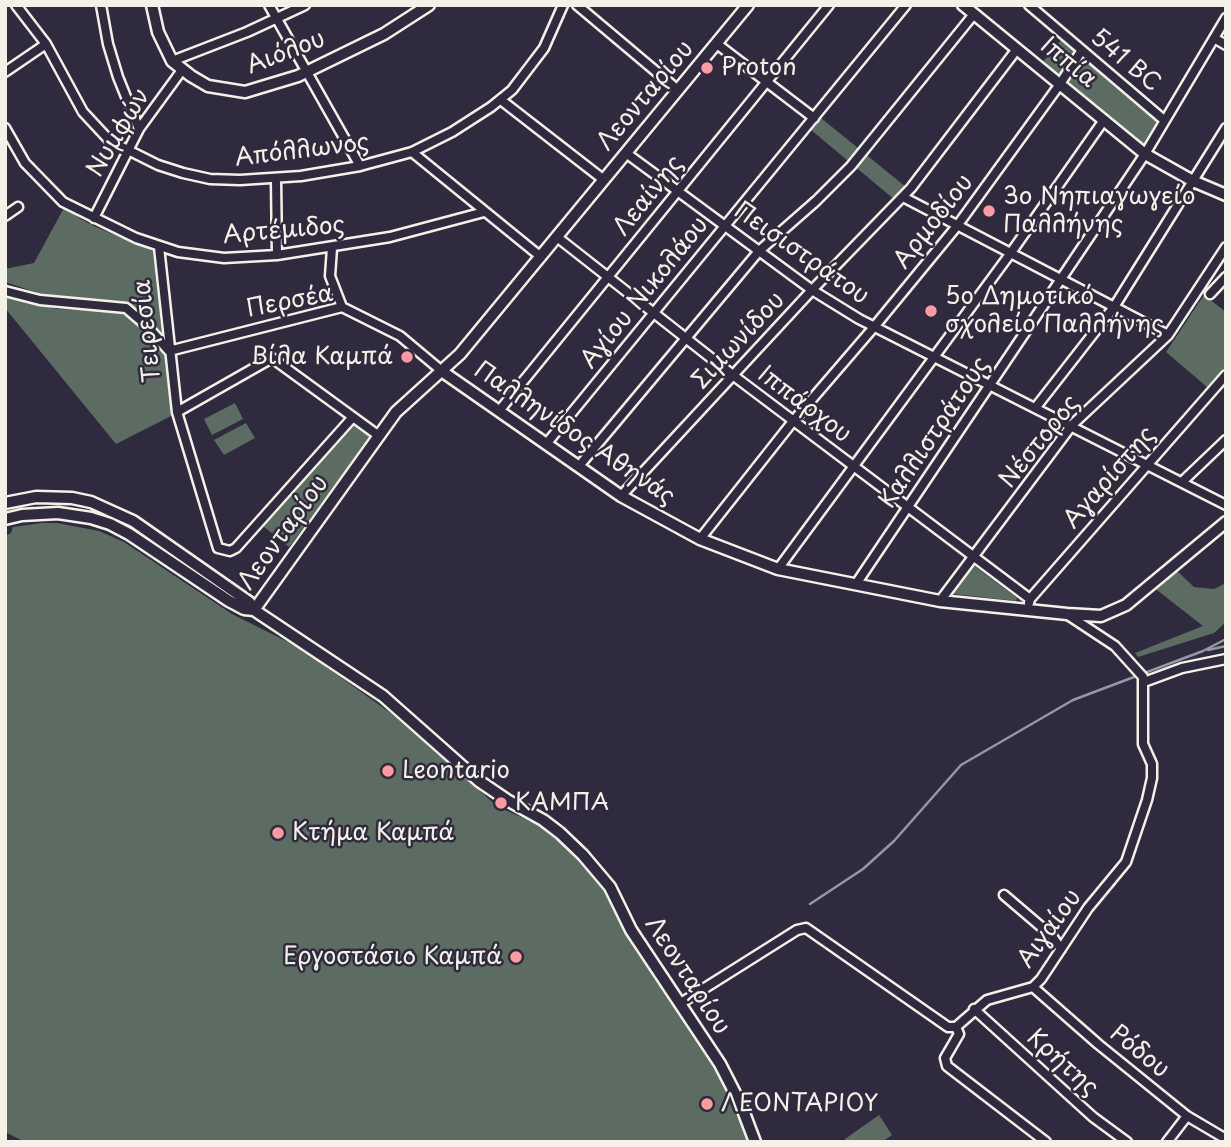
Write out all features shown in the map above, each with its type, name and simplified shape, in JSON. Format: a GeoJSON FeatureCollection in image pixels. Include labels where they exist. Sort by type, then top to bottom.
{"type":"FeatureCollection","features":[{"type":"Feature","properties":{"kind":"street","name":"Απόλλωνος"},"geometry":{"type":"LineString","coordinates":[[16,5],[46,44],[91,124],[110,141],[127,151],[183,173],[210,179],[276,178],[360,166],[412,152],[452,132],[501,100],[539,55],[555,27],[563,5]]}},
{"type":"Feature","properties":{"kind":"street"},"geometry":{"type":"LineString","coordinates":[[101,5],[108,44],[118,77],[139,130]]}},
{"type":"Feature","properties":{"kind":"street","name":"Αιόλου"},"geometry":{"type":"LineString","coordinates":[[152,5],[158,33],[173,61],[208,86],[242,92],[266,88],[307,71],[384,34],[429,5]]}},
{"type":"Feature","properties":{"kind":"street"},"geometry":{"type":"LineString","coordinates":[[269,5],[360,166]]}},
{"type":"Feature","properties":{"kind":"street"},"geometry":{"type":"LineString","coordinates":[[173,61],[305,5]]}},
{"type":"Feature","properties":{"kind":"street"},"geometry":{"type":"LineString","coordinates":[[577,5],[678,90]]}},
{"type":"Feature","properties":{"kind":"street","name":"Λεαίνης"},"geometry":{"type":"LineString","coordinates":[[499,411],[829,5]]}},
{"type":"Feature","properties":{"kind":"street","name":"Αγίου Νικολάου"},"geometry":{"type":"LineString","coordinates":[[547,443],[906,5]]}},
{"type":"Feature","properties":{"kind":"street","name":"Ιππία"},"geometry":{"type":"LineString","coordinates":[[964,5],[1145,154],[1193,181],[1226,195]]}},
{"type":"Feature","properties":{"kind":"street","name":"541 BC"},"geometry":{"type":"LineString","coordinates":[[1029,5],[1164,120]]}},
{"type":"Feature","properties":{"kind":"street","name":"Λεονταρίου"},"geometry":{"type":"LineString","coordinates":[[747,6],[460,355],[399,409],[254,610],[383,696],[479,781],[542,820],[572,844],[610,887],[631,930],[720,1064],[741,1105],[755,1142]]}},
{"type":"Feature","properties":{"kind":"street"},"geometry":{"type":"LineString","coordinates":[[579,466],[760,251],[851,166],[974,14]]}},
{"type":"Feature","properties":{"kind":"street","name":"Καλλιστράτους"},"geometry":{"type":"LineString","coordinates":[[856,584],[1145,154],[1226,18]]}},
{"type":"Feature","properties":{"kind":"street"},"geometry":{"type":"LineString","coordinates":[[1214,38],[1226,45]]}},
{"type":"Feature","properties":{"kind":"street"},"geometry":{"type":"LineString","coordinates":[[5,72],[46,44]]}},
{"type":"Feature","properties":{"kind":"street"},"geometry":{"type":"LineString","coordinates":[[717,44],[814,118]]}},
{"type":"Feature","properties":{"kind":"street","name":"Σιμωνίδου"},"geometry":{"type":"LineString","coordinates":[[621,496],[812,290],[903,197],[1017,49]]}},
{"type":"Feature","properties":{"kind":"street","name":"Αρμοδίου"},"geometry":{"type":"LineString","coordinates":[[699,539],[957,226],[1082,50]]}},
{"type":"Feature","properties":{"kind":"street","name":"Νυμφών"},"geometry":{"type":"LineString","coordinates":[[94,218],[139,130],[182,69]]}},
{"type":"Feature","properties":{"kind":"street"},"geometry":{"type":"LineString","coordinates":[[501,100],[604,180]]}},
{"type":"Feature","properties":{"kind":"street"},"geometry":{"type":"LineString","coordinates":[[778,569],[1010,254],[1104,120]]}},
{"type":"Feature","properties":{"kind":"street","name":"Αρτέμιδος"},"geometry":{"type":"LineString","coordinates":[[5,128],[25,163],[63,201],[159,247],[212,257],[277,255],[332,248],[390,237],[484,212]]}},
{"type":"Feature","properties":{"kind":"street"},"geometry":{"type":"LineString","coordinates":[[1036,407],[1114,307],[1226,128]]}},
{"type":"Feature","properties":{"kind":"street"},"geometry":{"type":"LineString","coordinates":[[412,152],[541,257]]}},
{"type":"Feature","properties":{"kind":"street","name":"Πεισιστράτου"},"geometry":{"type":"LineString","coordinates":[[626,153],[812,290],[874,327],[1226,505]]}},
{"type":"Feature","properties":{"kind":"street"},"geometry":{"type":"LineString","coordinates":[[276,178],[277,255]]}},
{"type":"Feature","properties":{"kind":"street"},"geometry":{"type":"LineString","coordinates":[[903,197],[1168,335]]}},
{"type":"Feature","properties":{"kind":"street"},"geometry":{"type":"LineString","coordinates":[[5,216],[18,207]]}},
{"type":"Feature","properties":{"kind":"street","name":"Ιππάρχου"},"geometry":{"type":"LineString","coordinates":[[557,237],[734,376],[974,557],[1029,604]]}},
{"type":"Feature","properties":{"kind":"street","name":"Tειρεσία"},"geometry":{"type":"LineString","coordinates":[[159,247],[177,412],[218,548],[230,551],[236,548],[353,416]]}},
{"type":"Feature","properties":{"kind":"street","name":"Νέστορος"},"geometry":{"type":"LineString","coordinates":[[940,601],[1072,425],[1168,335],[1226,247]]}},
{"type":"Feature","properties":{"kind":"street"},"geometry":{"type":"LineString","coordinates":[[332,248],[330,276],[342,307]]}},
{"type":"Feature","properties":{"kind":"street"},"geometry":{"type":"LineString","coordinates":[[1210,294],[1226,277]]}},
{"type":"Feature","properties":{"kind":"street"},"geometry":{"type":"LineString","coordinates":[[5,291],[40,300],[126,308],[147,326],[169,351]]}},
{"type":"Feature","properties":{"kind":"street","name":"Περσέα"},"geometry":{"type":"LineString","coordinates":[[169,351],[342,307],[400,336],[443,372]]}},
{"type":"Feature","properties":{"kind":"street"},"geometry":{"type":"LineString","coordinates":[[177,412],[272,358],[379,436]]}},
{"type":"Feature","properties":{"kind":"street","name":"Παλληνίδος Αθηνάς"},"geometry":{"type":"LineString","coordinates":[[443,372],[621,496],[699,539],[778,569],[940,601],[1029,604],[1067,614],[1101,615],[1126,605],[1226,522]]}},
{"type":"Feature","properties":{"kind":"street","name":"Αγαρίστης"},"geometry":{"type":"LineString","coordinates":[[1029,604],[1226,375]]}},
{"type":"Feature","properties":{"kind":"street"},"geometry":{"type":"LineString","coordinates":[[1183,481],[1226,440]]}},
{"type":"Feature","properties":{"kind":"street"},"geometry":{"type":"LineString","coordinates":[[9,500],[51,496],[72,498],[112,510],[167,543],[249,601],[254,610]]}},
{"type":"Feature","properties":{"kind":"street"},"geometry":{"type":"LineString","coordinates":[[5,519],[58,513],[73,514],[110,524],[229,601],[244,609],[254,610]]}},
{"type":"Feature","properties":{"kind":"street"},"geometry":{"type":"LineString","coordinates":[[1067,614],[1115,646],[1143,679],[1226,659]]}},
{"type":"Feature","properties":{"kind":"street","name":"Αιγαίου"},"geometry":{"type":"LineString","coordinates":[[956,1027],[987,1000],[1033,986],[1041,979],[1088,908],[1125,862],[1152,778],[1152,764],[1143,744],[1143,679]]}},
{"type":"Feature","properties":{"kind":"street"},"geometry":{"type":"LineString","coordinates":[[1004,895],[1052,936],[1061,948]]}},
{"type":"Feature","properties":{"kind":"street"},"geometry":{"type":"LineString","coordinates":[[681,1003],[797,930],[806,928],[948,1027],[956,1027],[959,1034],[945,1058],[947,1066],[1046,1142]]}},
{"type":"Feature","properties":{"kind":"street","name":"Ρόδου"},"geometry":{"type":"LineString","coordinates":[[1033,986],[1186,1116],[1226,1139]]}},
{"type":"Feature","properties":{"kind":"street","name":"Κρήτης"},"geometry":{"type":"LineString","coordinates":[[974,1009],[1093,1116],[1127,1142]]}},
{"type":"Feature","properties":{"kind":"street"},"geometry":{"type":"LineString","coordinates":[[1167,1142],[1186,1116]]}},
{"type":"Feature","properties":{"kind":"green space"},"geometry":{"type":"Polygon","coordinates":[[[1061,40],[1158,120],[1143,146],[1041,64],[1061,40]]]}},
{"type":"Feature","properties":{"kind":"green space"},"geometry":{"type":"Polygon","coordinates":[[[821,118],[906,187],[895,200],[811,130],[821,118]]]}},
{"type":"Feature","properties":{"kind":"green space"},"geometry":{"type":"Polygon","coordinates":[[[65,206],[96,227],[153,251],[162,334],[140,313],[127,306],[54,298],[5,282],[5,269],[34,263],[65,206]]]}},
{"type":"Feature","properties":{"kind":"green space"},"geometry":{"type":"Polygon","coordinates":[[[5,294],[57,309],[114,311],[134,318],[151,335],[165,355],[173,415],[116,444],[5,308],[5,294]]]}},
{"type":"Feature","properties":{"kind":"green space"},"geometry":{"type":"Polygon","coordinates":[[[1204,295],[1226,312],[1226,366],[1207,387],[1166,352],[1204,295]]]}},
{"type":"Feature","properties":{"kind":"green space"},"geometry":{"type":"Polygon","coordinates":[[[235,403],[243,419],[212,435],[204,419],[235,403]]]}},
{"type":"Feature","properties":{"kind":"green space"},"geometry":{"type":"Polygon","coordinates":[[[246,423],[255,438],[224,455],[214,440],[246,423]]]}},
{"type":"Feature","properties":{"kind":"green space"},"geometry":{"type":"Polygon","coordinates":[[[353,423],[371,436],[289,547],[263,526],[353,423]]]}},
{"type":"Feature","properties":{"kind":"green space","name":"Kτήμα Καμπά"},"geometry":{"type":"Polygon","coordinates":[[[42,523],[99,531],[124,542],[232,614],[298,647],[392,714],[498,807],[540,825],[562,841],[604,891],[628,939],[715,1070],[732,1100],[750,1142],[25,1142],[5,1132],[5,536],[11,533],[13,527],[42,523]]]}},
{"type":"Feature","properties":{"kind":"green space"},"geometry":{"type":"Polygon","coordinates":[[[973,565],[1017,598],[1016,601],[954,594],[973,565]]]}},
{"type":"Feature","properties":{"kind":"green space"},"geometry":{"type":"Polygon","coordinates":[[[1173,567],[1194,587],[1214,589],[1226,583],[1226,622],[1214,633],[1138,657],[1135,653],[1203,626],[1153,587],[1173,567]]]}},
{"type":"Feature","properties":{"kind":"green space"},"geometry":{"type":"Polygon","coordinates":[[[879,1115],[892,1135],[882,1142],[846,1142],[845,1139],[879,1115]]]}},
{"type":"Feature","properties":{"kind":"waterway"},"geometry":{"type":"LineString","coordinates":[[810,904],[863,869],[894,841],[961,765],[1073,700],[1203,651],[1226,639]]}},
{"type":"Feature","properties":{"kind":"waterway"},"geometry":{"type":"LineString","coordinates":[[1208,650],[1226,646]]}},
{"type":"Feature","properties":{"kind":"place","name":"Proton"},"geometry":{"type":"Point","coordinates":[707,68]}},
{"type":"Feature","properties":{"kind":"place","name":"3ο Νηπιαγωγείο Παλλήνης"},"geometry":{"type":"Point","coordinates":[989,211]}},
{"type":"Feature","properties":{"kind":"place","name":"5o Δημοτικό σχολείο Παλλήνης"},"geometry":{"type":"Point","coordinates":[931,311]}},
{"type":"Feature","properties":{"kind":"place","name":"Βίλα Καμπά"},"geometry":{"type":"Point","coordinates":[407,357]}},
{"type":"Feature","properties":{"kind":"place","name":"Leontario"},"geometry":{"type":"Point","coordinates":[388,771]}},
{"type":"Feature","properties":{"kind":"place","name":"ΚΑΜΠΑ"},"geometry":{"type":"Point","coordinates":[501,803]}},
{"type":"Feature","properties":{"kind":"place","name":"Kτήμα Καμπά"},"geometry":{"type":"Point","coordinates":[278,833]}},
{"type":"Feature","properties":{"kind":"place","name":"Εργοστάσιο Καμπά"},"geometry":{"type":"Point","coordinates":[516,957]}},
{"type":"Feature","properties":{"kind":"place","name":"ΛΕΟΝΤΑΡΙΟΥ"},"geometry":{"type":"Point","coordinates":[707,1104]}}]}
